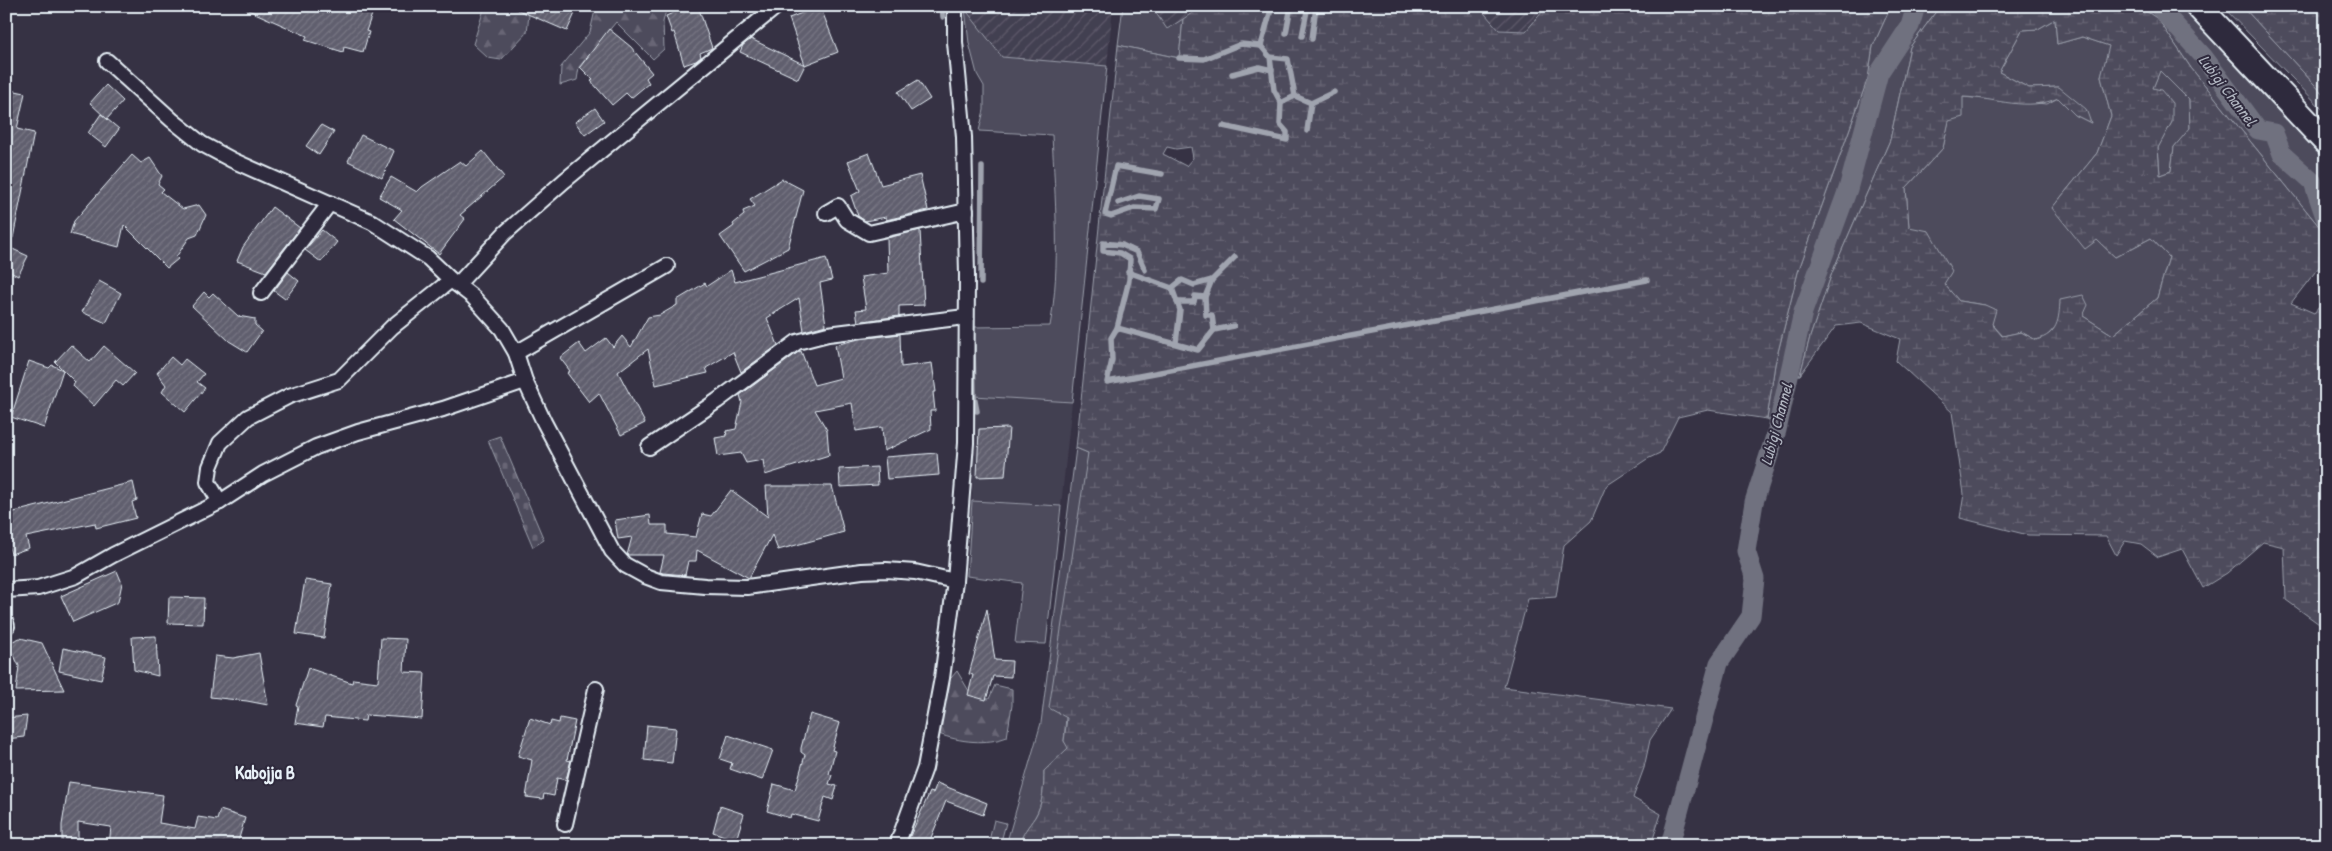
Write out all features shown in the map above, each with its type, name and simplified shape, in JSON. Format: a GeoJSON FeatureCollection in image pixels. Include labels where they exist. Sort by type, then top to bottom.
{"type":"FeatureCollection","features":[{"type":"Feature","properties":{"kind":"highway"},"geometry":{"type":"LineString","coordinates":[[2198,6],[2326,142]]}},
{"type":"Feature","properties":{"kind":"street"},"geometry":{"type":"LineString","coordinates":[[220,502],[208,482],[210,467],[220,444],[248,416],[289,396],[339,380],[392,327],[454,282],[556,188],[777,6]]}},
{"type":"Feature","properties":{"kind":"street"},"geometry":{"type":"LineString","coordinates":[[898,845],[925,768],[942,678],[955,582],[966,442],[966,211],[964,137],[955,6]]}},
{"type":"Feature","properties":{"kind":"street"},"geometry":{"type":"LineString","coordinates":[[107,61],[172,120],[202,144],[232,160],[372,222],[428,258],[474,297],[502,329],[516,353],[544,422],[612,551],[625,565],[661,582],[747,587],[886,570],[915,572],[955,582]]}},
{"type":"Feature","properties":{"kind":"street"},"geometry":{"type":"LineString","coordinates":[[260,293],[330,204]]}},
{"type":"Feature","properties":{"kind":"street"},"geometry":{"type":"LineString","coordinates":[[826,214],[838,206],[847,220],[869,233],[966,211]]}},
{"type":"Feature","properties":{"kind":"street"},"geometry":{"type":"LineString","coordinates":[[516,353],[667,266]]}},
{"type":"Feature","properties":{"kind":"street"},"geometry":{"type":"LineString","coordinates":[[649,447],[797,342],[828,334],[965,317]]}},
{"type":"Feature","properties":{"kind":"street"},"geometry":{"type":"LineString","coordinates":[[6,590],[38,588],[76,576],[113,555],[220,502],[263,474],[316,447],[358,432],[442,409],[526,381]]}},
{"type":"Feature","properties":{"kind":"street"},"geometry":{"type":"LineString","coordinates":[[565,824],[596,689]]}},
{"type":"Feature","properties":{"kind":"shaded area"},"geometry":{"type":"Polygon","coordinates":[[[965,6],[1113,6],[1107,66],[1001,57],[965,9],[965,6]]]}},
{"type":"Feature","properties":{"kind":"shaded area"},"geometry":{"type":"Polygon","coordinates":[[[1151,6],[1196,6],[1198,9],[1167,30],[1151,6]]]}},
{"type":"Feature","properties":{"kind":"shaded area"},"geometry":{"type":"Polygon","coordinates":[[[1478,6],[1544,6],[1543,11],[1527,31],[1499,30],[1478,6]]]}},
{"type":"Feature","properties":{"kind":"shaded area"},"geometry":{"type":"Polygon","coordinates":[[[974,396],[1072,402],[1061,506],[972,501],[974,396]]]}},
{"type":"Feature","properties":{"kind":"green space"},"geometry":{"type":"Polygon","coordinates":[[[485,6],[530,6],[527,32],[501,60],[488,58],[473,44],[485,6]]]}},
{"type":"Feature","properties":{"kind":"green space"},"geometry":{"type":"Polygon","coordinates":[[[596,6],[667,6],[663,22],[664,49],[653,59],[616,22],[579,67],[577,80],[560,85],[561,67],[590,32],[596,6]]]}},
{"type":"Feature","properties":{"kind":"green space"},"geometry":{"type":"Polygon","coordinates":[[[1123,6],[1151,6],[1167,29],[1183,19],[1179,58],[1118,45],[1123,6]]]}},
{"type":"Feature","properties":{"kind":"green space"},"geometry":{"type":"Polygon","coordinates":[[[1260,6],[1478,6],[1499,30],[1526,31],[1543,11],[1544,6],[1891,6],[1873,46],[1868,78],[1798,272],[1775,364],[1767,419],[1708,410],[1678,417],[1660,453],[1647,459],[1606,486],[1591,521],[1564,545],[1556,597],[1528,599],[1504,687],[1671,709],[1650,740],[1644,768],[1633,798],[1661,814],[1651,845],[1020,845],[1040,806],[1044,771],[1068,748],[1064,741],[1067,718],[1049,708],[1088,453],[1076,448],[1118,45],[1179,58],[1183,19],[1198,9],[1260,6]],[[1167,147],[1163,154],[1186,166],[1193,158],[1191,147],[1176,149],[1167,147]]]}},
{"type":"Feature","properties":{"kind":"green space"},"geometry":{"type":"Polygon","coordinates":[[[1891,6],[1910,6],[1896,46],[1926,6],[1940,6],[1910,47],[1890,140],[1832,273],[1810,337],[1800,375],[1789,377],[1778,425],[1767,419],[1775,364],[1798,272],[1868,78],[1873,46],[1891,6]]]}},
{"type":"Feature","properties":{"kind":"green space"},"geometry":{"type":"Polygon","coordinates":[[[1940,6],[2092,6],[2096,8],[2138,6],[2158,19],[2191,68],[2326,235],[2326,258],[2291,303],[2314,313],[2326,299],[2326,629],[2286,600],[2284,547],[2263,542],[2227,573],[2203,588],[2182,549],[2158,557],[2141,544],[2125,541],[2116,555],[2106,536],[2028,535],[1960,518],[1964,494],[1952,412],[1896,361],[1900,339],[1861,323],[1836,326],[1800,375],[1810,337],[1832,273],[1890,140],[1910,47],[1940,6]],[[2055,19],[2038,29],[2022,30],[1999,72],[2029,88],[2059,87],[2086,109],[2091,123],[2075,115],[2058,98],[2047,102],[2023,104],[1963,97],[1963,117],[1949,121],[1943,148],[1906,188],[1909,227],[1929,231],[1952,271],[1944,284],[1959,301],[1985,305],[1996,310],[1992,324],[2002,336],[2021,332],[2036,340],[2049,334],[2056,325],[2060,300],[2083,295],[2088,305],[2083,316],[2113,335],[2157,298],[2169,257],[2151,238],[2115,257],[2097,240],[2085,249],[2052,208],[2097,153],[2111,116],[2101,77],[2109,46],[2082,37],[2057,44],[2055,19]],[[2160,71],[2153,88],[2161,90],[2172,103],[2172,122],[2158,148],[2160,175],[2171,171],[2174,147],[2190,128],[2189,100],[2160,71]]]}},
{"type":"Feature","properties":{"kind":"green space"},"geometry":{"type":"Polygon","coordinates":[[[2138,6],[2183,6],[2326,162],[2326,235],[2191,68],[2158,19],[2138,6]]]}},
{"type":"Feature","properties":{"kind":"green space"},"geometry":{"type":"Polygon","coordinates":[[[2222,6],[2246,6],[2244,8],[2326,97],[2326,113],[2222,6]]]}},
{"type":"Feature","properties":{"kind":"green space"},"geometry":{"type":"Polygon","coordinates":[[[2246,6],[2326,6],[2326,97],[2244,8],[2246,6]]]}},
{"type":"Feature","properties":{"kind":"green space"},"geometry":{"type":"Polygon","coordinates":[[[965,9],[1002,57],[1107,66],[1072,402],[974,396],[973,327],[1050,326],[1055,280],[1056,207],[1052,135],[979,131],[984,110],[984,86],[977,74],[969,43],[965,9]]]}},
{"type":"Feature","properties":{"kind":"green space"},"geometry":{"type":"Polygon","coordinates":[[[2055,19],[2057,44],[2082,37],[2110,46],[2101,77],[2111,116],[2097,153],[2052,208],[2097,240],[2115,257],[2151,238],[2169,257],[2157,298],[2113,335],[2083,316],[2059,323],[2045,338],[2036,340],[2021,332],[2003,336],[1992,324],[1985,305],[1959,301],[1944,284],[1909,227],[1906,188],[1943,148],[1949,120],[1962,97],[2047,104],[2058,98],[2075,115],[2091,123],[2059,87],[2029,88],[1999,72],[2022,30],[2038,29],[2055,19]]]}},
{"type":"Feature","properties":{"kind":"green space"},"geometry":{"type":"Polygon","coordinates":[[[2160,70],[2189,100],[2190,129],[2174,147],[2171,171],[2160,175],[2158,147],[2172,122],[2153,88],[2160,70]]]}},
{"type":"Feature","properties":{"kind":"green space"},"geometry":{"type":"Polygon","coordinates":[[[500,436],[544,540],[533,547],[488,440],[500,436]]]}},
{"type":"Feature","properties":{"kind":"green space"},"geometry":{"type":"Polygon","coordinates":[[[1076,448],[1088,453],[1064,741],[1069,748],[1044,771],[1040,806],[1020,845],[1006,845],[1041,723],[1076,448]]]}},
{"type":"Feature","properties":{"kind":"green space"},"geometry":{"type":"Polygon","coordinates":[[[972,501],[1061,506],[1046,644],[1015,643],[1022,583],[967,576],[972,501]]]}},
{"type":"Feature","properties":{"kind":"green space"},"geometry":{"type":"Polygon","coordinates":[[[957,671],[972,696],[989,699],[995,685],[1012,689],[1012,705],[1007,737],[982,742],[955,739],[939,734],[945,685],[957,671]]]}},
{"type":"Feature","properties":{"kind":"green space"},"geometry":{"type":"Polygon","coordinates":[[[994,820],[1006,823],[1000,845],[988,845],[994,820]]]}},
{"type":"Feature","properties":{"kind":"water"},"geometry":{"type":"Polygon","coordinates":[[[1910,6],[1926,6],[1895,48],[1910,6]]]}},
{"type":"Feature","properties":{"kind":"building"},"geometry":{"type":"Polygon","coordinates":[[[239,6],[375,6],[366,31],[369,32],[363,52],[344,47],[343,52],[305,40],[307,36],[239,6]]]}},
{"type":"Feature","properties":{"kind":"building"},"geometry":{"type":"Polygon","coordinates":[[[509,6],[563,6],[576,11],[567,31],[509,6]]]}},
{"type":"Feature","properties":{"kind":"building"},"geometry":{"type":"Polygon","coordinates":[[[689,6],[698,6],[712,48],[700,53],[701,57],[696,61],[684,65],[674,32],[672,33],[666,16],[689,6]]]}},
{"type":"Feature","properties":{"kind":"building"},"geometry":{"type":"Polygon","coordinates":[[[820,6],[838,52],[805,65],[789,18],[820,6]]]}},
{"type":"Feature","properties":{"kind":"building"},"geometry":{"type":"Polygon","coordinates":[[[609,29],[631,47],[652,73],[646,78],[649,83],[631,98],[626,93],[612,105],[591,81],[593,80],[580,67],[609,29]]]}},
{"type":"Feature","properties":{"kind":"building"},"geometry":{"type":"Polygon","coordinates":[[[751,39],[805,65],[798,79],[740,52],[743,45],[751,39]]]}},
{"type":"Feature","properties":{"kind":"building"},"geometry":{"type":"Polygon","coordinates":[[[918,80],[930,99],[911,111],[898,92],[918,80]]]}},
{"type":"Feature","properties":{"kind":"building"},"geometry":{"type":"Polygon","coordinates":[[[106,85],[123,101],[107,119],[90,103],[106,85]]]}},
{"type":"Feature","properties":{"kind":"building"},"geometry":{"type":"Polygon","coordinates":[[[6,89],[25,93],[17,129],[34,133],[13,238],[6,238],[6,89]]]}},
{"type":"Feature","properties":{"kind":"building"},"geometry":{"type":"Polygon","coordinates":[[[595,108],[604,121],[585,135],[575,122],[595,108]]]}},
{"type":"Feature","properties":{"kind":"building"},"geometry":{"type":"Polygon","coordinates":[[[101,114],[119,129],[106,147],[88,133],[101,114]]]}},
{"type":"Feature","properties":{"kind":"building"},"geometry":{"type":"Polygon","coordinates":[[[321,125],[334,132],[319,155],[306,146],[321,125]]]}},
{"type":"Feature","properties":{"kind":"building"},"geometry":{"type":"Polygon","coordinates":[[[361,135],[394,151],[382,178],[348,161],[361,135]]]}},
{"type":"Feature","properties":{"kind":"building"},"geometry":{"type":"Polygon","coordinates":[[[483,151],[504,177],[460,215],[465,219],[439,254],[394,219],[402,210],[379,197],[391,177],[417,192],[460,161],[466,166],[483,151]]]}},
{"type":"Feature","properties":{"kind":"building"},"geometry":{"type":"Polygon","coordinates":[[[869,153],[881,185],[920,175],[928,210],[886,220],[886,217],[865,221],[858,216],[851,196],[860,191],[848,161],[869,153]]]}},
{"type":"Feature","properties":{"kind":"building"},"geometry":{"type":"Polygon","coordinates":[[[132,155],[141,163],[150,158],[162,176],[158,184],[164,189],[161,192],[183,209],[199,205],[206,215],[197,235],[189,238],[176,257],[178,259],[167,268],[124,225],[119,247],[70,234],[74,221],[132,155]]]}},
{"type":"Feature","properties":{"kind":"building"},"geometry":{"type":"Polygon","coordinates":[[[782,179],[803,190],[788,248],[744,271],[720,236],[734,226],[733,224],[744,215],[743,211],[755,206],[750,199],[782,179]]]}},
{"type":"Feature","properties":{"kind":"building"},"geometry":{"type":"Polygon","coordinates":[[[272,207],[300,228],[266,272],[237,261],[243,247],[272,207]]]}},
{"type":"Feature","properties":{"kind":"building"},"geometry":{"type":"Polygon","coordinates":[[[322,230],[337,242],[321,262],[305,250],[322,230]]]}},
{"type":"Feature","properties":{"kind":"building"},"geometry":{"type":"Polygon","coordinates":[[[920,230],[924,305],[899,306],[899,316],[858,322],[856,310],[866,309],[861,277],[888,273],[887,238],[920,230]]]}},
{"type":"Feature","properties":{"kind":"building"},"geometry":{"type":"Polygon","coordinates":[[[6,246],[28,256],[18,276],[6,270],[6,246]]]}},
{"type":"Feature","properties":{"kind":"building"},"geometry":{"type":"Polygon","coordinates":[[[826,258],[832,280],[820,283],[826,325],[804,331],[799,298],[767,318],[778,345],[741,372],[733,352],[706,368],[708,373],[656,385],[648,349],[618,372],[645,423],[621,435],[599,393],[589,402],[567,373],[570,371],[560,358],[579,343],[586,353],[606,338],[613,347],[622,336],[631,347],[648,317],[660,315],[677,305],[677,300],[705,283],[707,286],[731,270],[735,282],[826,258]]]}},
{"type":"Feature","properties":{"kind":"building"},"geometry":{"type":"Polygon","coordinates":[[[288,272],[299,281],[285,299],[274,291],[288,272]]]}},
{"type":"Feature","properties":{"kind":"building"},"geometry":{"type":"Polygon","coordinates":[[[99,281],[121,293],[106,323],[82,312],[99,281]]]}},
{"type":"Feature","properties":{"kind":"building"},"geometry":{"type":"Polygon","coordinates":[[[204,292],[209,297],[213,293],[238,316],[255,319],[255,325],[262,331],[247,352],[229,341],[192,306],[204,292]]]}},
{"type":"Feature","properties":{"kind":"building"},"geometry":{"type":"Polygon","coordinates":[[[900,334],[901,367],[932,363],[936,392],[933,392],[935,411],[930,411],[931,429],[884,451],[882,427],[856,431],[852,403],[815,410],[827,430],[829,455],[765,475],[763,460],[746,463],[741,453],[718,456],[715,438],[727,436],[726,431],[736,429],[742,402],[740,395],[797,353],[801,351],[814,385],[841,378],[835,345],[859,339],[900,334]]]}},
{"type":"Feature","properties":{"kind":"building"},"geometry":{"type":"Polygon","coordinates":[[[71,345],[90,362],[104,346],[135,373],[123,386],[116,380],[94,406],[73,386],[75,382],[55,362],[71,345]]]}},
{"type":"Feature","properties":{"kind":"building"},"geometry":{"type":"Polygon","coordinates":[[[171,357],[180,365],[185,359],[204,374],[197,382],[205,388],[185,412],[162,392],[166,385],[157,373],[171,357]]]}},
{"type":"Feature","properties":{"kind":"building"},"geometry":{"type":"Polygon","coordinates":[[[29,361],[49,368],[52,365],[63,370],[44,428],[11,417],[29,361]]]}},
{"type":"Feature","properties":{"kind":"building"},"geometry":{"type":"Polygon","coordinates":[[[1009,428],[1005,476],[977,477],[979,429],[1009,428]]]}},
{"type":"Feature","properties":{"kind":"building"},"geometry":{"type":"Polygon","coordinates":[[[937,453],[939,475],[887,479],[885,457],[937,453]]]}},
{"type":"Feature","properties":{"kind":"building"},"geometry":{"type":"Polygon","coordinates":[[[877,467],[878,485],[840,487],[839,469],[877,467]]]}},
{"type":"Feature","properties":{"kind":"building"},"geometry":{"type":"Polygon","coordinates":[[[133,482],[137,500],[132,502],[136,518],[96,528],[95,523],[26,537],[29,548],[11,554],[6,539],[6,514],[133,482]]]}},
{"type":"Feature","properties":{"kind":"building"},"geometry":{"type":"Polygon","coordinates":[[[766,486],[832,486],[844,532],[778,550],[772,535],[749,578],[697,550],[696,561],[688,561],[685,575],[663,573],[660,572],[664,555],[627,555],[632,537],[618,539],[615,520],[650,515],[651,525],[667,525],[667,534],[696,537],[702,514],[711,516],[731,490],[768,517],[766,486]]]}},
{"type":"Feature","properties":{"kind":"building"},"geometry":{"type":"Polygon","coordinates":[[[117,571],[122,583],[118,602],[73,622],[61,596],[117,571]]]}},
{"type":"Feature","properties":{"kind":"building"},"geometry":{"type":"Polygon","coordinates":[[[305,580],[332,584],[324,638],[296,634],[305,580]]]}},
{"type":"Feature","properties":{"kind":"building"},"geometry":{"type":"Polygon","coordinates":[[[169,597],[204,598],[203,624],[168,623],[169,597]]]}},
{"type":"Feature","properties":{"kind":"building"},"geometry":{"type":"Polygon","coordinates":[[[987,609],[995,660],[1012,661],[1011,677],[993,676],[986,700],[968,695],[973,675],[969,674],[987,609]]]}},
{"type":"Feature","properties":{"kind":"building"},"geometry":{"type":"Polygon","coordinates":[[[156,636],[158,676],[134,670],[132,637],[156,636]]]}},
{"type":"Feature","properties":{"kind":"building"},"geometry":{"type":"Polygon","coordinates":[[[20,638],[42,643],[64,690],[16,691],[19,666],[8,643],[20,638]]]}},
{"type":"Feature","properties":{"kind":"building"},"geometry":{"type":"Polygon","coordinates":[[[381,638],[406,639],[404,672],[425,673],[422,719],[366,715],[365,721],[325,717],[323,727],[295,723],[298,706],[296,705],[308,668],[352,683],[353,679],[378,682],[381,638]]]}},
{"type":"Feature","properties":{"kind":"building"},"geometry":{"type":"Polygon","coordinates":[[[63,648],[106,657],[101,680],[59,671],[63,648]]]}},
{"type":"Feature","properties":{"kind":"building"},"geometry":{"type":"Polygon","coordinates":[[[259,653],[268,705],[210,697],[215,656],[233,658],[259,653]]]}},
{"type":"Feature","properties":{"kind":"building"},"geometry":{"type":"Polygon","coordinates":[[[810,714],[840,723],[832,750],[835,751],[829,774],[832,775],[829,784],[837,786],[833,800],[825,797],[818,821],[791,814],[790,818],[767,811],[774,784],[795,790],[805,755],[801,752],[801,748],[810,714]]]}},
{"type":"Feature","properties":{"kind":"building"},"geometry":{"type":"Polygon","coordinates":[[[27,716],[24,737],[6,739],[6,718],[27,716]]]}},
{"type":"Feature","properties":{"kind":"building"},"geometry":{"type":"Polygon","coordinates":[[[530,718],[550,725],[551,721],[559,723],[560,718],[575,721],[567,760],[571,761],[566,780],[557,778],[554,796],[544,794],[543,799],[526,797],[532,760],[518,756],[530,718]]]}},
{"type":"Feature","properties":{"kind":"building"},"geometry":{"type":"Polygon","coordinates":[[[647,725],[676,728],[672,763],[644,760],[647,725]]]}},
{"type":"Feature","properties":{"kind":"building"},"geometry":{"type":"Polygon","coordinates":[[[728,735],[773,750],[762,780],[730,769],[732,763],[720,759],[728,735]]]}},
{"type":"Feature","properties":{"kind":"building"},"geometry":{"type":"Polygon","coordinates":[[[69,782],[163,795],[159,823],[195,829],[198,817],[217,820],[220,810],[245,818],[237,845],[109,845],[111,827],[78,822],[78,845],[62,845],[62,825],[69,782]]]}},
{"type":"Feature","properties":{"kind":"building"},"geometry":{"type":"Polygon","coordinates":[[[937,783],[987,803],[983,815],[946,801],[928,845],[906,845],[930,792],[933,793],[937,783]]]}},
{"type":"Feature","properties":{"kind":"building"},"geometry":{"type":"Polygon","coordinates":[[[720,806],[744,814],[736,840],[713,832],[720,806]]]}},
{"type":"Feature","properties":{"kind":"waterway"},"geometry":{"type":"LineString","coordinates":[[942,6],[943,17]]}},
{"type":"Feature","properties":{"kind":"waterway"},"geometry":{"type":"LineString","coordinates":[[1261,46],[1272,6]]}},
{"type":"Feature","properties":{"kind":"waterway"},"geometry":{"type":"LineString","coordinates":[[1286,33],[1291,6]]}},
{"type":"Feature","properties":{"kind":"waterway"},"geometry":{"type":"LineString","coordinates":[[1302,36],[1308,6]]}},
{"type":"Feature","properties":{"kind":"waterway"},"geometry":{"type":"LineString","coordinates":[[1312,39],[1316,6]]}},
{"type":"Feature","properties":{"kind":"waterway","name":"Lubigi Channel"},"geometry":{"type":"LineString","coordinates":[[1670,845],[1719,663],[1751,616],[1755,579],[1746,551],[1754,502],[1777,430],[1803,312],[1848,189],[1879,73],[1910,26],[1916,6]]}},
{"type":"Feature","properties":{"kind":"waterway","name":"Lubigi Channel"},"geometry":{"type":"LineString","coordinates":[[2158,6],[2203,56],[2258,130],[2274,133],[2282,154],[2313,182],[2326,220]]}},
{"type":"Feature","properties":{"kind":"waterway"},"geometry":{"type":"LineString","coordinates":[[1179,58],[1204,59],[1241,44],[1261,46],[1270,57],[1288,59],[1295,96],[1311,103],[1334,92]]}},
{"type":"Feature","properties":{"kind":"waterway"},"geometry":{"type":"LineString","coordinates":[[1270,57],[1274,90],[1281,103],[1295,96]]}},
{"type":"Feature","properties":{"kind":"waterway"},"geometry":{"type":"LineString","coordinates":[[1232,74],[1259,67],[1272,70]]}},
{"type":"Feature","properties":{"kind":"waterway"},"geometry":{"type":"LineString","coordinates":[[1223,126],[1287,140],[1287,132],[1280,124],[1281,103]]}},
{"type":"Feature","properties":{"kind":"waterway"},"geometry":{"type":"LineString","coordinates":[[1307,131],[1311,103]]}},
{"type":"Feature","properties":{"kind":"waterway"},"geometry":{"type":"LineString","coordinates":[[1118,203],[1139,196],[1159,199],[1156,209],[1134,208],[1111,216],[1105,214],[1116,166],[1162,174]]}},
{"type":"Feature","properties":{"kind":"waterway"},"geometry":{"type":"LineString","coordinates":[[981,283],[982,167]]}},
{"type":"Feature","properties":{"kind":"waterway"},"geometry":{"type":"LineString","coordinates":[[1145,270],[1137,252],[1122,245],[1103,243],[1103,251],[1120,253],[1130,259],[1129,280],[1117,328],[1111,338],[1112,360],[1107,382],[1647,280]]}},
{"type":"Feature","properties":{"kind":"waterway"},"geometry":{"type":"LineString","coordinates":[[1172,288],[1182,280],[1194,285],[1212,280],[1235,257]]}},
{"type":"Feature","properties":{"kind":"waterway"},"geometry":{"type":"LineString","coordinates":[[1128,272],[1172,288],[1180,310],[1176,343]]}},
{"type":"Feature","properties":{"kind":"waterway"},"geometry":{"type":"LineString","coordinates":[[1212,280],[1205,297],[1206,315],[1212,315],[1214,330]]}},
{"type":"Feature","properties":{"kind":"waterway"},"geometry":{"type":"LineString","coordinates":[[1177,302],[1194,302],[1195,296],[1205,297]]}},
{"type":"Feature","properties":{"kind":"waterway"},"geometry":{"type":"LineString","coordinates":[[1117,328],[1198,350],[1214,330],[1234,326]]}},
{"type":"Feature","properties":{"kind":"waterway"},"geometry":{"type":"LineString","coordinates":[[973,346],[974,396],[977,411]]}},
{"type":"Feature","properties":{"kind":"district","name":"Kabojja B"},"geometry":{"type":"Point","coordinates":[265,772]}}]}
